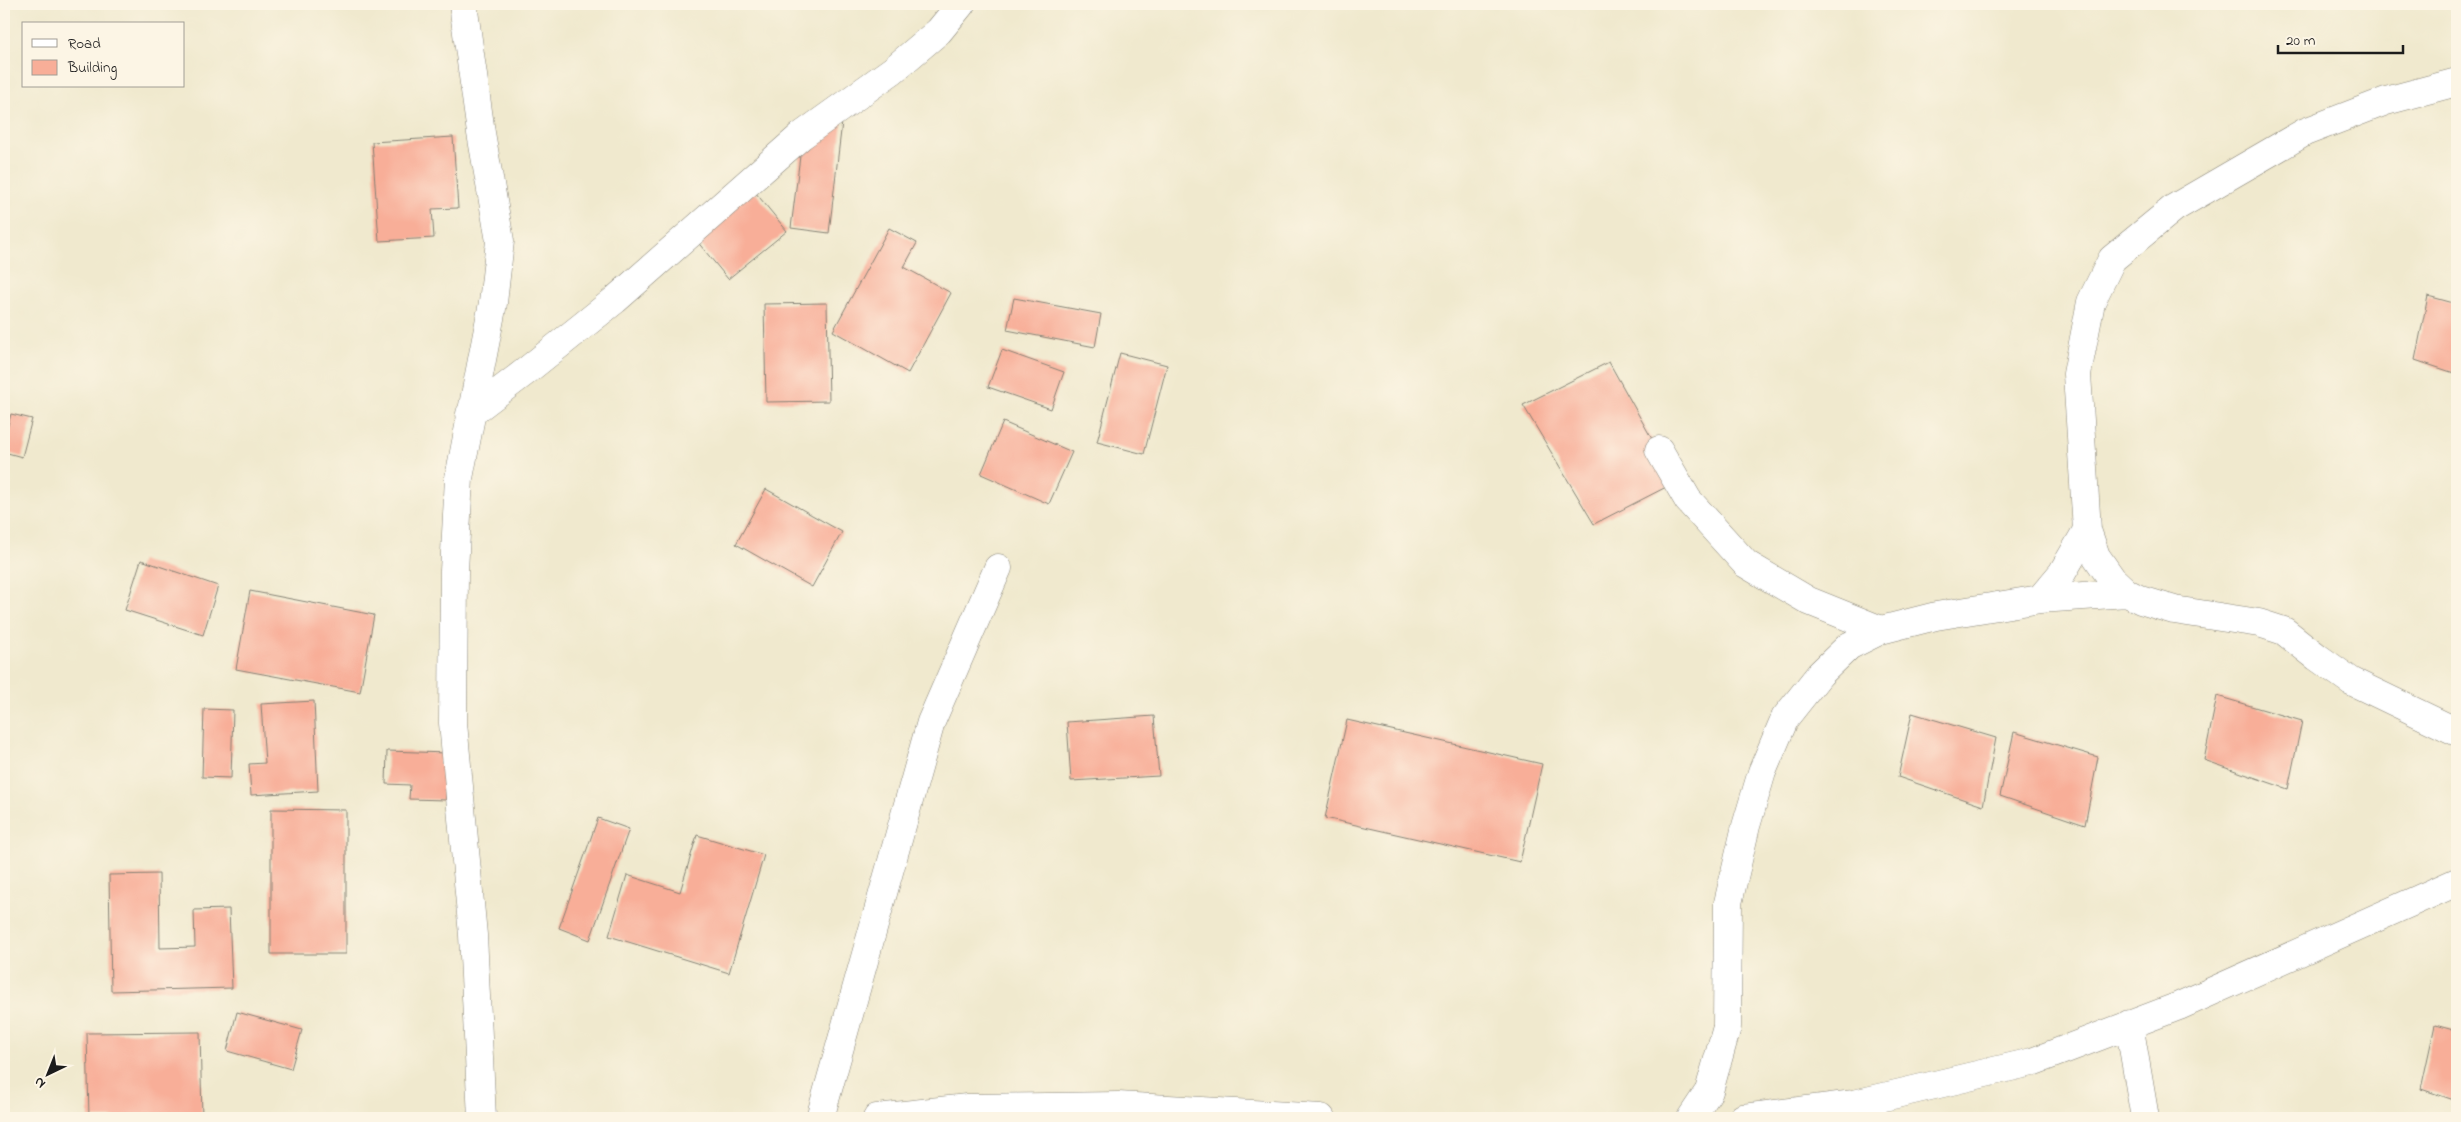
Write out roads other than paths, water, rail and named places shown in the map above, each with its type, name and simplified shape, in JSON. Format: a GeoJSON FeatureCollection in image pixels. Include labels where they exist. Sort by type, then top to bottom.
{"type":"FeatureCollection","features":[{"type":"Feature","properties":{"kind":"street"},"geometry":{"type":"LineString","coordinates":[[463,4],[481,133],[500,241],[493,303],[459,478],[454,571],[453,723],[474,935],[482,1118]]}},
{"type":"Feature","properties":{"kind":"street"},"geometry":{"type":"LineString","coordinates":[[470,414],[615,300],[801,136],[919,48],[939,31],[961,4]]}},
{"type":"Feature","properties":{"kind":"street"},"geometry":{"type":"LineString","coordinates":[[2457,82],[2386,102],[2305,132],[2174,208],[2112,259],[2091,302],[2077,374],[2087,530],[2096,556],[2112,579],[2126,593],[2140,600],[2174,610],[2260,623],[2284,631],[2351,681],[2457,732]]}},
{"type":"Feature","properties":{"kind":"street"},"geometry":{"type":"LineString","coordinates":[[1659,450],[1688,500],[1746,564],[1809,601],[1881,630]]}},
{"type":"Feature","properties":{"kind":"street"},"geometry":{"type":"LineString","coordinates":[[2040,599],[2062,573],[2087,530]]}},
{"type":"Feature","properties":{"kind":"street"},"geometry":{"type":"LineString","coordinates":[[820,1118],[931,722],[998,568]]}},
{"type":"Feature","properties":{"kind":"street"},"geometry":{"type":"LineString","coordinates":[[1691,1118],[1709,1091],[1727,1028],[1728,903],[1746,826],[1762,772],[1785,718],[1820,674],[1849,646],[1881,630],[1936,616],[2040,599],[2126,593]]}},
{"type":"Feature","properties":{"kind":"street"},"geometry":{"type":"LineString","coordinates":[[1743,1118],[1854,1104],[2032,1062],[2180,1006],[2457,882]]}},
{"type":"Feature","properties":{"kind":"street"},"geometry":{"type":"LineString","coordinates":[[2129,1024],[2145,1118]]}},
{"type":"Feature","properties":{"kind":"street"},"geometry":{"type":"LineString","coordinates":[[877,1118],[967,1108],[1118,1106],[1321,1118]]}}]}
